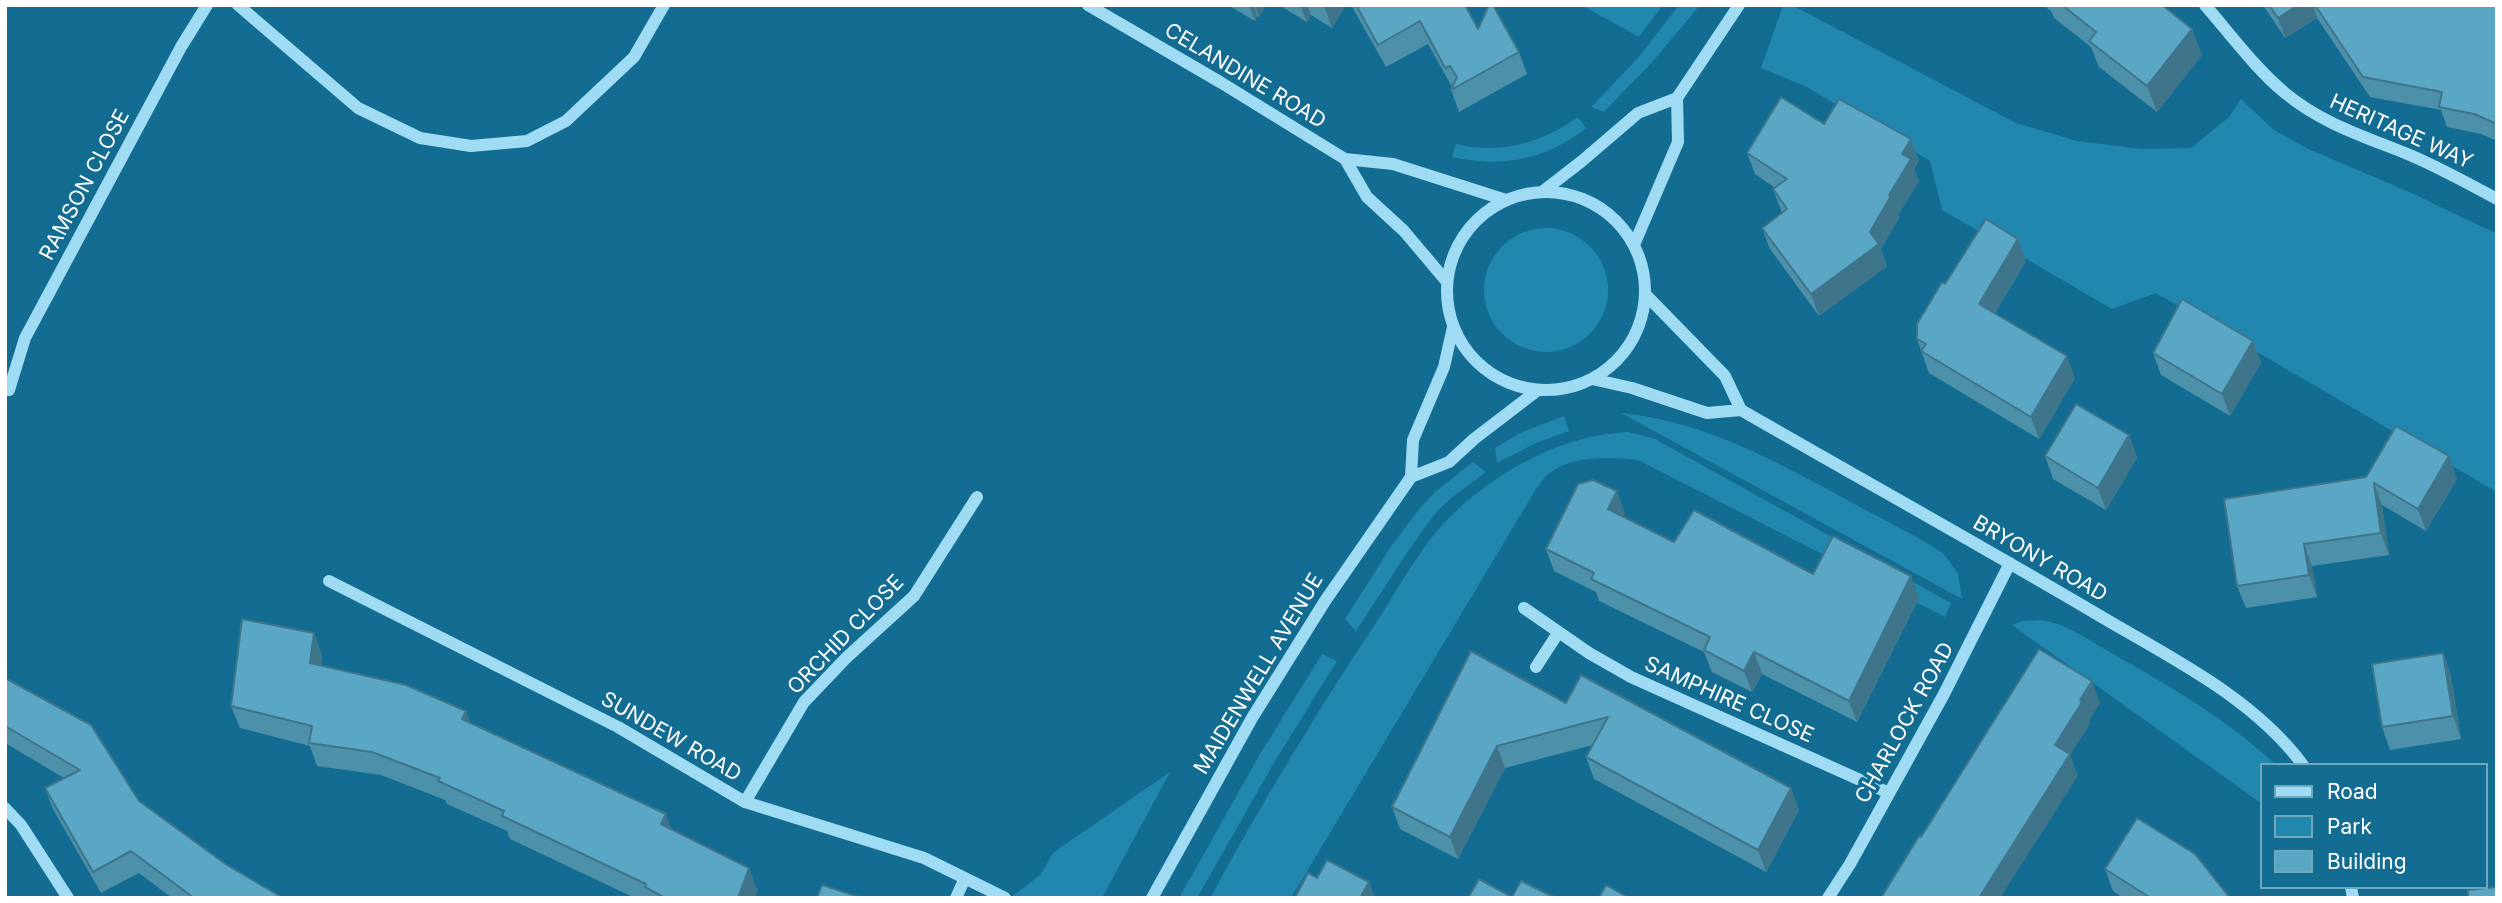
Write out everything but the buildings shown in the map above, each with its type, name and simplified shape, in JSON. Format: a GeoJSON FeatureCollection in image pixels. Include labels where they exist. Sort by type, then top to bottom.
{"type":"FeatureCollection","features":[{"type":"Feature","properties":{"kind":"street","name":"RAMSON CLOSE"},"geometry":{"type":"LineString","coordinates":[[7,390],[25,338],[181,47],[207,5]]}},
{"type":"Feature","properties":{"kind":"street"},"geometry":{"type":"LineString","coordinates":[[238,5],[358,108],[420,138],[471,146],[527,141],[566,121],[634,57],[664,5]]}},
{"type":"Feature","properties":{"kind":"street","name":"CELANDINE ROAD"},"geometry":{"type":"LineString","coordinates":[[1088,5],[1345,159],[1393,164],[1506,200]]}},
{"type":"Feature","properties":{"kind":"street"},"geometry":{"type":"LineString","coordinates":[[1634,245],[1678,142],[1677,98],[1738,5]]}},
{"type":"Feature","properties":{"kind":"street","name":"HERITAGE WAY"},"geometry":{"type":"LineString","coordinates":[[2205,5],[2263,72],[2308,110],[2329,123],[2433,165],[2497,199]]}},
{"type":"Feature","properties":{"kind":"street","name":"MAIDENWELL AVENUE"},"geometry":{"type":"LineString","coordinates":[[1542,192],[1638,113],[1677,98]]}},
{"type":"Feature","properties":{"kind":"street","name":"CELANDINE ROAD"},"geometry":{"type":"LineString","coordinates":[[1345,159],[1367,197],[1404,231],[1447,282]]}},
{"type":"Feature","properties":{"kind":"street","name":"MAIDENWELL AVENUE"},"geometry":{"type":"LineString","coordinates":[[1542,192],[1570,195],[1596,205],[1618,222],[1634,245],[1643,269],[1646,295],[1643,316],[1630,344],[1610,368],[1592,379],[1557,390],[1538,390],[1503,380],[1487,370],[1462,344],[1453,327],[1447,282],[1453,257],[1466,233],[1484,214],[1506,200],[1542,192]]}},
{"type":"Feature","properties":{"kind":"street"},"geometry":{"type":"LineString","coordinates":[[1592,379],[1632,388],[1707,413],[1741,410],[1725,376],[1646,295]]}},
{"type":"Feature","properties":{"kind":"street","name":"MAIDENWELL AVENUE"},"geometry":{"type":"LineString","coordinates":[[1152,898],[1252,718],[1325,601],[1410,477],[1413,440],[1444,367],[1453,327]]}},
{"type":"Feature","properties":{"kind":"street","name":"MAIDENWELL AVENUE"},"geometry":{"type":"LineString","coordinates":[[1410,477],[1449,462],[1474,439],[1538,390]]}},
{"type":"Feature","properties":{"kind":"street","name":"BRYONY ROAD"},"geometry":{"type":"LineString","coordinates":[[1741,410],[2010,563],[2226,693],[2268,726],[2301,763]]}},
{"type":"Feature","properties":{"kind":"street","name":"ORCHID CLOSE"},"geometry":{"type":"LineString","coordinates":[[745,802],[804,702],[846,658],[914,596],[977,497]]}},
{"type":"Feature","properties":{"kind":"street","name":"CHARLOCK ROAD"},"geometry":{"type":"LineString","coordinates":[[1828,898],[1850,864],[1959,666],[2010,563]]}},
{"type":"Feature","properties":{"kind":"street","name":"SUNDEW ROAD"},"geometry":{"type":"LineString","coordinates":[[329,581],[618,727],[745,802],[924,858],[1005,898]]}},
{"type":"Feature","properties":{"kind":"street","name":"SAMPHIRE CLOSE"},"geometry":{"type":"LineString","coordinates":[[1524,608],[1558,633],[1631,677],[1889,793]]}},
{"type":"Feature","properties":{"kind":"street"},"geometry":{"type":"LineString","coordinates":[[1536,667],[1558,633]]}},
{"type":"Feature","properties":{"kind":"street"},"geometry":{"type":"LineString","coordinates":[[5,808],[21,825],[68,898]]}},
{"type":"Feature","properties":{"kind":"street"},"geometry":{"type":"LineString","coordinates":[[956,898],[965,878]]}},
{"type":"Feature","properties":{"kind":"green space"},"geometry":{"type":"Polygon","coordinates":[[[1581,5],[1663,5],[1639,37],[1581,5]]]}},
{"type":"Feature","properties":{"kind":"green space"},"geometry":{"type":"Polygon","coordinates":[[[1679,5],[1700,5],[1655,59],[1604,112],[1591,107],[1638,58],[1679,5]]]}},
{"type":"Feature","properties":{"kind":"green space"},"geometry":{"type":"Polygon","coordinates":[[[1783,5],[1792,5],[2016,123],[2077,141],[2141,149],[2191,148],[2229,117],[2241,99],[2274,130],[2306,148],[2414,194],[2497,234],[2497,492],[2156,293],[2112,309],[1942,210],[1930,161],[1807,87],[1761,68],[1783,5]]]}},
{"type":"Feature","properties":{"kind":"green space"},"geometry":{"type":"Polygon","coordinates":[[[1578,117],[1586,128],[1555,148],[1539,154],[1522,159],[1488,162],[1452,157],[1456,144],[1489,148],[1520,144],[1550,134],[1578,117]]]}},
{"type":"Feature","properties":{"kind":"green space"},"geometry":{"type":"Polygon","coordinates":[[[1546,228],[1570,233],[1590,246],[1603,266],[1608,290],[1603,314],[1590,334],[1570,347],[1546,352],[1522,347],[1502,334],[1489,314],[1484,290],[1489,266],[1502,246],[1522,233],[1546,228]]]}},
{"type":"Feature","properties":{"kind":"green space"},"geometry":{"type":"Polygon","coordinates":[[[1621,413],[1684,425],[1715,435],[1774,461],[1903,529],[1944,554],[1958,574],[1962,599],[1621,413]]]}},
{"type":"Feature","properties":{"kind":"green space"},"geometry":{"type":"Polygon","coordinates":[[[1564,416],[1569,431],[1536,443],[1497,463],[1495,448],[1520,433],[1564,416]]]}},
{"type":"Feature","properties":{"kind":"green space"},"geometry":{"type":"Polygon","coordinates":[[[1628,432],[1655,439],[1951,603],[1945,617],[1638,460],[1604,458],[1560,466],[1536,489],[1291,898],[1210,898],[1312,723],[1412,565],[1442,525],[1491,482],[1534,457],[1580,440],[1628,432]]]}},
{"type":"Feature","properties":{"kind":"green space"},"geometry":{"type":"Polygon","coordinates":[[[1473,462],[1486,472],[1438,510],[1356,631],[1345,619],[1392,545],[1436,491],[1473,462]]]}},
{"type":"Feature","properties":{"kind":"green space"},"geometry":{"type":"Polygon","coordinates":[[[2022,621],[2050,622],[2078,633],[2198,705],[2238,733],[2274,763],[2260,763],[2260,803],[2012,625],[2022,621]]]}},
{"type":"Feature","properties":{"kind":"green space"},"geometry":{"type":"Polygon","coordinates":[[[1322,654],[1337,661],[1275,761],[1197,898],[1179,898],[1260,754],[1322,654]]]}},
{"type":"Feature","properties":{"kind":"green space"},"geometry":{"type":"Polygon","coordinates":[[[1170,772],[1102,898],[1010,898],[1040,875],[1054,852],[1170,772]]]}}]}
